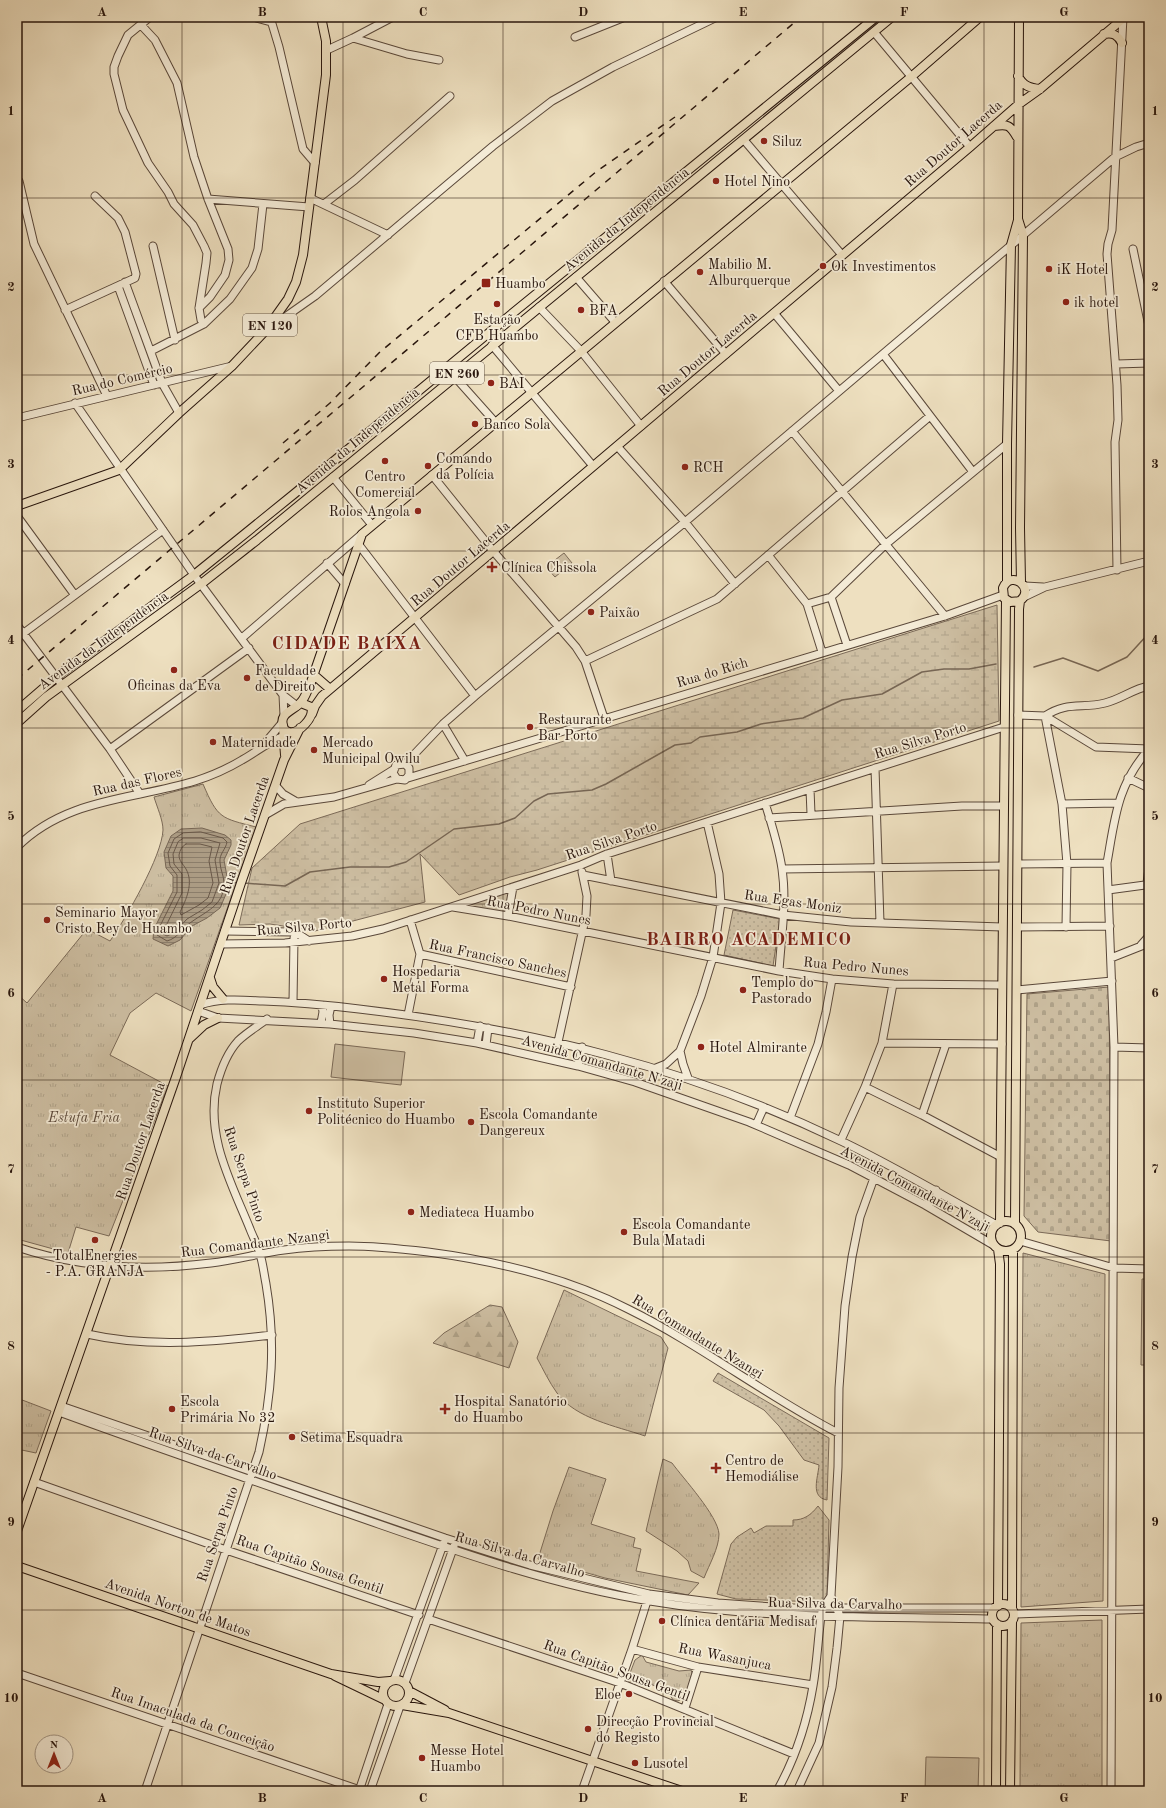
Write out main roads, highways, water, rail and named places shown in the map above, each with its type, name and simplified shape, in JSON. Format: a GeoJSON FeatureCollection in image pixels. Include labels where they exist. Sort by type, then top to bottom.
{"type":"FeatureCollection","features":[{"type":"Feature","properties":{"kind":"main road","name":"EN 120"},"geometry":{"type":"LineString","coordinates":[[17,506],[119,470],[179,413],[232,366],[266,330],[288,299],[296,282],[302,255],[326,75],[327,50],[321,17]]}},
{"type":"Feature","properties":{"kind":"main road","name":"Avenida da Independência"},"geometry":{"type":"LineString","coordinates":[[17,711],[56,677],[194,574],[257,524],[610,233],[876,17]]}},
{"type":"Feature","properties":{"kind":"main road","name":"Avenida da Independência"},"geometry":{"type":"LineString","coordinates":[[17,723],[32,709],[63,685],[201,584],[265,533],[515,325],[744,140],[892,17]]}},
{"type":"Feature","properties":{"kind":"main road"},"geometry":{"type":"LineString","coordinates":[[297,730],[289,732],[284,726],[299,704],[314,675],[362,534],[980,17]]}},
{"type":"Feature","properties":{"kind":"main road","name":"Rua Doutor Lacerda"},"geometry":{"type":"LineString","coordinates":[[17,1531],[87,1334],[284,760],[297,730],[311,718],[318,702],[330,690],[970,147],[1018,104],[1040,89],[1124,18]]}},
{"type":"Feature","properties":{"kind":"main road"},"geometry":{"type":"LineString","coordinates":[[1015,1224],[1018,927],[1018,715],[1023,584],[1020,528],[1023,236],[1018,218],[1017,137],[1019,19]]}},
{"type":"Feature","properties":{"kind":"main road"},"geometry":{"type":"LineString","coordinates":[[1104,34],[1110,33],[1118,36],[1122,43]]}},
{"type":"Feature","properties":{"kind":"main road"},"geometry":{"type":"LineString","coordinates":[[823,60],[830,68]]}},
{"type":"Feature","properties":{"kind":"main road"},"geometry":{"type":"LineString","coordinates":[[1018,76],[1026,87],[1040,89]]}},
{"type":"Feature","properties":{"kind":"main road"},"geometry":{"type":"LineString","coordinates":[[778,98],[785,106]]}},
{"type":"Feature","properties":{"kind":"main road"},"geometry":{"type":"LineString","coordinates":[[994,126],[1008,126],[1017,137]]}},
{"type":"Feature","properties":{"kind":"main road"},"geometry":{"type":"LineString","coordinates":[[695,164],[703,173]]}},
{"type":"Feature","properties":{"kind":"main road"},"geometry":{"type":"LineString","coordinates":[[996,1791],[995,1622],[993,1615],[996,1607],[1000,1392],[1000,1264],[997,1247],[992,1236],[998,1224],[1002,1044],[1001,985],[1005,598],[1003,588],[1007,582],[1007,444],[1011,245],[1018,218]]}},
{"type":"Feature","properties":{"kind":"main road"},"geometry":{"type":"LineString","coordinates":[[610,233],[618,242]]}},
{"type":"Feature","properties":{"kind":"main road"},"geometry":{"type":"LineString","coordinates":[[508,317],[515,325]]}},
{"type":"Feature","properties":{"kind":"main road"},"geometry":{"type":"LineString","coordinates":[[383,421],[390,428]]}},
{"type":"Feature","properties":{"kind":"main road"},"geometry":{"type":"LineString","coordinates":[[257,524],[265,533]]}},
{"type":"Feature","properties":{"kind":"main road"},"geometry":{"type":"LineString","coordinates":[[249,530],[256,540]]}},
{"type":"Feature","properties":{"kind":"main road"},"geometry":{"type":"LineString","coordinates":[[1007,582],[1014,580],[1023,584]]}},
{"type":"Feature","properties":{"kind":"main road"},"geometry":{"type":"LineString","coordinates":[[1005,598],[1010,602],[1022,599]]}},
{"type":"Feature","properties":{"kind":"main road"},"geometry":{"type":"LineString","coordinates":[[127,624],[134,632]]}},
{"type":"Feature","properties":{"kind":"main road"},"geometry":{"type":"LineString","coordinates":[[314,675],[330,690]]}},
{"type":"Feature","properties":{"kind":"main road"},"geometry":{"type":"LineString","coordinates":[[299,704],[311,708],[312,714]]}},
{"type":"Feature","properties":{"kind":"main road","name":"Rua Doutor Lacerda"},"geometry":{"type":"LineString","coordinates":[[284,726],[284,760]]}},
{"type":"Feature","properties":{"kind":"main road"},"geometry":{"type":"LineString","coordinates":[[210,978],[213,987],[223,999]]}},
{"type":"Feature","properties":{"kind":"main road"},"geometry":{"type":"LineString","coordinates":[[188,1040],[204,1026],[218,1018]]}},
{"type":"Feature","properties":{"kind":"main road"},"geometry":{"type":"LineString","coordinates":[[998,1224],[1007,1222],[1015,1224],[1020,1230],[1020,1241],[1013,1250],[1013,1615],[1010,1791]]}},
{"type":"Feature","properties":{"kind":"main road"},"geometry":{"type":"LineString","coordinates":[[997,1247],[1005,1251],[1013,1250]]}},
{"type":"Feature","properties":{"kind":"main road","name":"Avenida Norton de Matos"},"geometry":{"type":"LineString","coordinates":[[17,1566],[331,1674],[386,1702]]}},
{"type":"Feature","properties":{"kind":"main road"},"geometry":{"type":"LineString","coordinates":[[996,1607],[1005,1604],[1013,1615]]}},
{"type":"Feature","properties":{"kind":"main road"},"geometry":{"type":"LineString","coordinates":[[995,1622],[1006,1625],[1013,1615]]}},
{"type":"Feature","properties":{"kind":"main road","name":"Avenida Norton de Matos"},"geometry":{"type":"LineString","coordinates":[[331,1674],[378,1682],[392,1681]]}},
{"type":"Feature","properties":{"kind":"main road"},"geometry":{"type":"LineString","coordinates":[[449,1713],[407,1687],[392,1681],[384,1690],[386,1702],[401,1706],[449,1713],[682,1791]]}},
{"type":"Feature","properties":{"kind":"main road"},"geometry":{"type":"LineString","coordinates":[[401,1706],[407,1700],[407,1687]]}},
{"type":"Feature","properties":{"kind":"water"},"geometry":{"type":"Polygon","coordinates":[[[202,828],[225,835],[231,840],[231,845],[224,860],[228,882],[226,894],[220,908],[207,918],[192,926],[180,940],[168,946],[153,939],[154,929],[173,891],[173,876],[166,868],[164,852],[171,836],[181,829],[202,828]]]}},
{"type":"Feature","properties":{"kind":"waterway"},"geometry":{"type":"LineString","coordinates":[[1034,667],[1063,658],[1098,671],[1127,657],[1149,633]]}},
{"type":"Feature","properties":{"kind":"waterway"},"geometry":{"type":"LineString","coordinates":[[244,883],[285,886],[310,872],[350,867],[389,867],[406,862],[454,829],[499,824],[515,818],[534,801],[548,794],[592,790],[606,784],[675,745],[691,743],[700,737],[737,732],[761,724],[803,718],[842,700],[882,694],[922,672],[944,669],[969,669],[996,664]]}},
{"type":"Feature","properties":{"kind":"waterway"},"geometry":{"type":"LineString","coordinates":[[228,882],[238,883]]}},
{"type":"Feature","properties":{"kind":"railway"},"geometry":{"type":"LineString","coordinates":[[17,679],[801,17]]}},
{"type":"Feature","properties":{"kind":"railway"},"geometry":{"type":"LineString","coordinates":[[283,443],[330,403],[380,352],[597,171],[675,117]]}},
{"type":"Feature","properties":{"kind":"place","name":"Siluz"},"geometry":{"type":"Point","coordinates":[764,141]}},
{"type":"Feature","properties":{"kind":"place","name":"Hotel Nino"},"geometry":{"type":"Point","coordinates":[716,181]}},
{"type":"Feature","properties":{"kind":"place","name":"Ok Investimentos"},"geometry":{"type":"Point","coordinates":[823,266]}},
{"type":"Feature","properties":{"kind":"place","name":"iK Hotel"},"geometry":{"type":"Point","coordinates":[1049,269]}},
{"type":"Feature","properties":{"kind":"place","name":"Mabilio M. Alburquerque"},"geometry":{"type":"Point","coordinates":[700,272]}},
{"type":"Feature","properties":{"kind":"place","name":"Huambo"},"geometry":{"type":"Point","coordinates":[486,283]}},
{"type":"Feature","properties":{"kind":"place","name":"ik hotel"},"geometry":{"type":"Point","coordinates":[1066,302]}},
{"type":"Feature","properties":{"kind":"place","name":"Estação CFB Huambo"},"geometry":{"type":"Point","coordinates":[497,304]}},
{"type":"Feature","properties":{"kind":"place","name":"BFA"},"geometry":{"type":"Point","coordinates":[581,310]}},
{"type":"Feature","properties":{"kind":"place","name":"BAI"},"geometry":{"type":"Point","coordinates":[491,383]}},
{"type":"Feature","properties":{"kind":"place","name":"Banco Sola"},"geometry":{"type":"Point","coordinates":[475,424]}},
{"type":"Feature","properties":{"kind":"place","name":"Centro Comercial"},"geometry":{"type":"Point","coordinates":[385,461]}},
{"type":"Feature","properties":{"kind":"place","name":"Comando da Polícia"},"geometry":{"type":"Point","coordinates":[428,466]}},
{"type":"Feature","properties":{"kind":"place","name":"RCH"},"geometry":{"type":"Point","coordinates":[685,467]}},
{"type":"Feature","properties":{"kind":"place","name":"Rolos Angola"},"geometry":{"type":"Point","coordinates":[418,511]}},
{"type":"Feature","properties":{"kind":"place","name":"Clínica Chissola"},"geometry":{"type":"Point","coordinates":[492,567]}},
{"type":"Feature","properties":{"kind":"place","name":"Paixão"},"geometry":{"type":"Point","coordinates":[591,612]}},
{"type":"Feature","properties":{"kind":"place","name":"Oficinas da Eva"},"geometry":{"type":"Point","coordinates":[174,670]}},
{"type":"Feature","properties":{"kind":"place","name":"Faculdade de Direito"},"geometry":{"type":"Point","coordinates":[247,678]}},
{"type":"Feature","properties":{"kind":"place","name":"Restaurante Bar Porto"},"geometry":{"type":"Point","coordinates":[530,727]}},
{"type":"Feature","properties":{"kind":"place","name":"Maternidade"},"geometry":{"type":"Point","coordinates":[213,742]}},
{"type":"Feature","properties":{"kind":"place","name":"Mercado Municipal Owilu"},"geometry":{"type":"Point","coordinates":[314,750]}},
{"type":"Feature","properties":{"kind":"place","name":"Seminario Mayor Cristo Rey de Huambo"},"geometry":{"type":"Point","coordinates":[47,920]}},
{"type":"Feature","properties":{"kind":"place","name":"Hospedaria Metal Forma"},"geometry":{"type":"Point","coordinates":[384,979]}},
{"type":"Feature","properties":{"kind":"place","name":"Templo do Pastorado"},"geometry":{"type":"Point","coordinates":[743,990]}},
{"type":"Feature","properties":{"kind":"place","name":"Hotel Almirante"},"geometry":{"type":"Point","coordinates":[701,1047]}},
{"type":"Feature","properties":{"kind":"place","name":"Instituto Superior Politécnico do Huambo"},"geometry":{"type":"Point","coordinates":[309,1111]}},
{"type":"Feature","properties":{"kind":"place","name":"Escola Comandante Dangereux"},"geometry":{"type":"Point","coordinates":[471,1122]}},
{"type":"Feature","properties":{"kind":"place","name":"Mediateca Huambo"},"geometry":{"type":"Point","coordinates":[411,1212]}},
{"type":"Feature","properties":{"kind":"place","name":"Escola Comandante Bula Matadi"},"geometry":{"type":"Point","coordinates":[624,1232]}},
{"type":"Feature","properties":{"kind":"place","name":"TotalEnergies - P.A. GRANJA"},"geometry":{"type":"Point","coordinates":[95,1240]}},
{"type":"Feature","properties":{"kind":"place","name":"Escola Primária No 32"},"geometry":{"type":"Point","coordinates":[172,1409]}},
{"type":"Feature","properties":{"kind":"place","name":"Hospital Sanatório do Huambo"},"geometry":{"type":"Point","coordinates":[445,1409]}},
{"type":"Feature","properties":{"kind":"place","name":"Setima Esquadra"},"geometry":{"type":"Point","coordinates":[292,1437]}},
{"type":"Feature","properties":{"kind":"place","name":"Centro de Hemodiálise"},"geometry":{"type":"Point","coordinates":[716,1468]}},
{"type":"Feature","properties":{"kind":"place","name":"Clínica dentária Medisaf"},"geometry":{"type":"Point","coordinates":[662,1621]}},
{"type":"Feature","properties":{"kind":"place","name":"Eloe"},"geometry":{"type":"Point","coordinates":[629,1694]}},
{"type":"Feature","properties":{"kind":"place","name":"Direcção Provincial do Registo"},"geometry":{"type":"Point","coordinates":[588,1729]}},
{"type":"Feature","properties":{"kind":"place","name":"Messe Hotel Huambo"},"geometry":{"type":"Point","coordinates":[422,1758]}},
{"type":"Feature","properties":{"kind":"place","name":"Lusotel"},"geometry":{"type":"Point","coordinates":[635,1763]}},
{"type":"Feature","properties":{"kind":"district","name":"CIDADE BAIXA"},"geometry":{"type":"Point","coordinates":[347,643]}},
{"type":"Feature","properties":{"kind":"district","name":"BAIRRO ACADEMICO"},"geometry":{"type":"Point","coordinates":[749,939]}},
{"type":"Feature","properties":{"kind":"park label","name":"Estufa Fria"},"geometry":{"type":"Point","coordinates":[84,1117]}}]}
